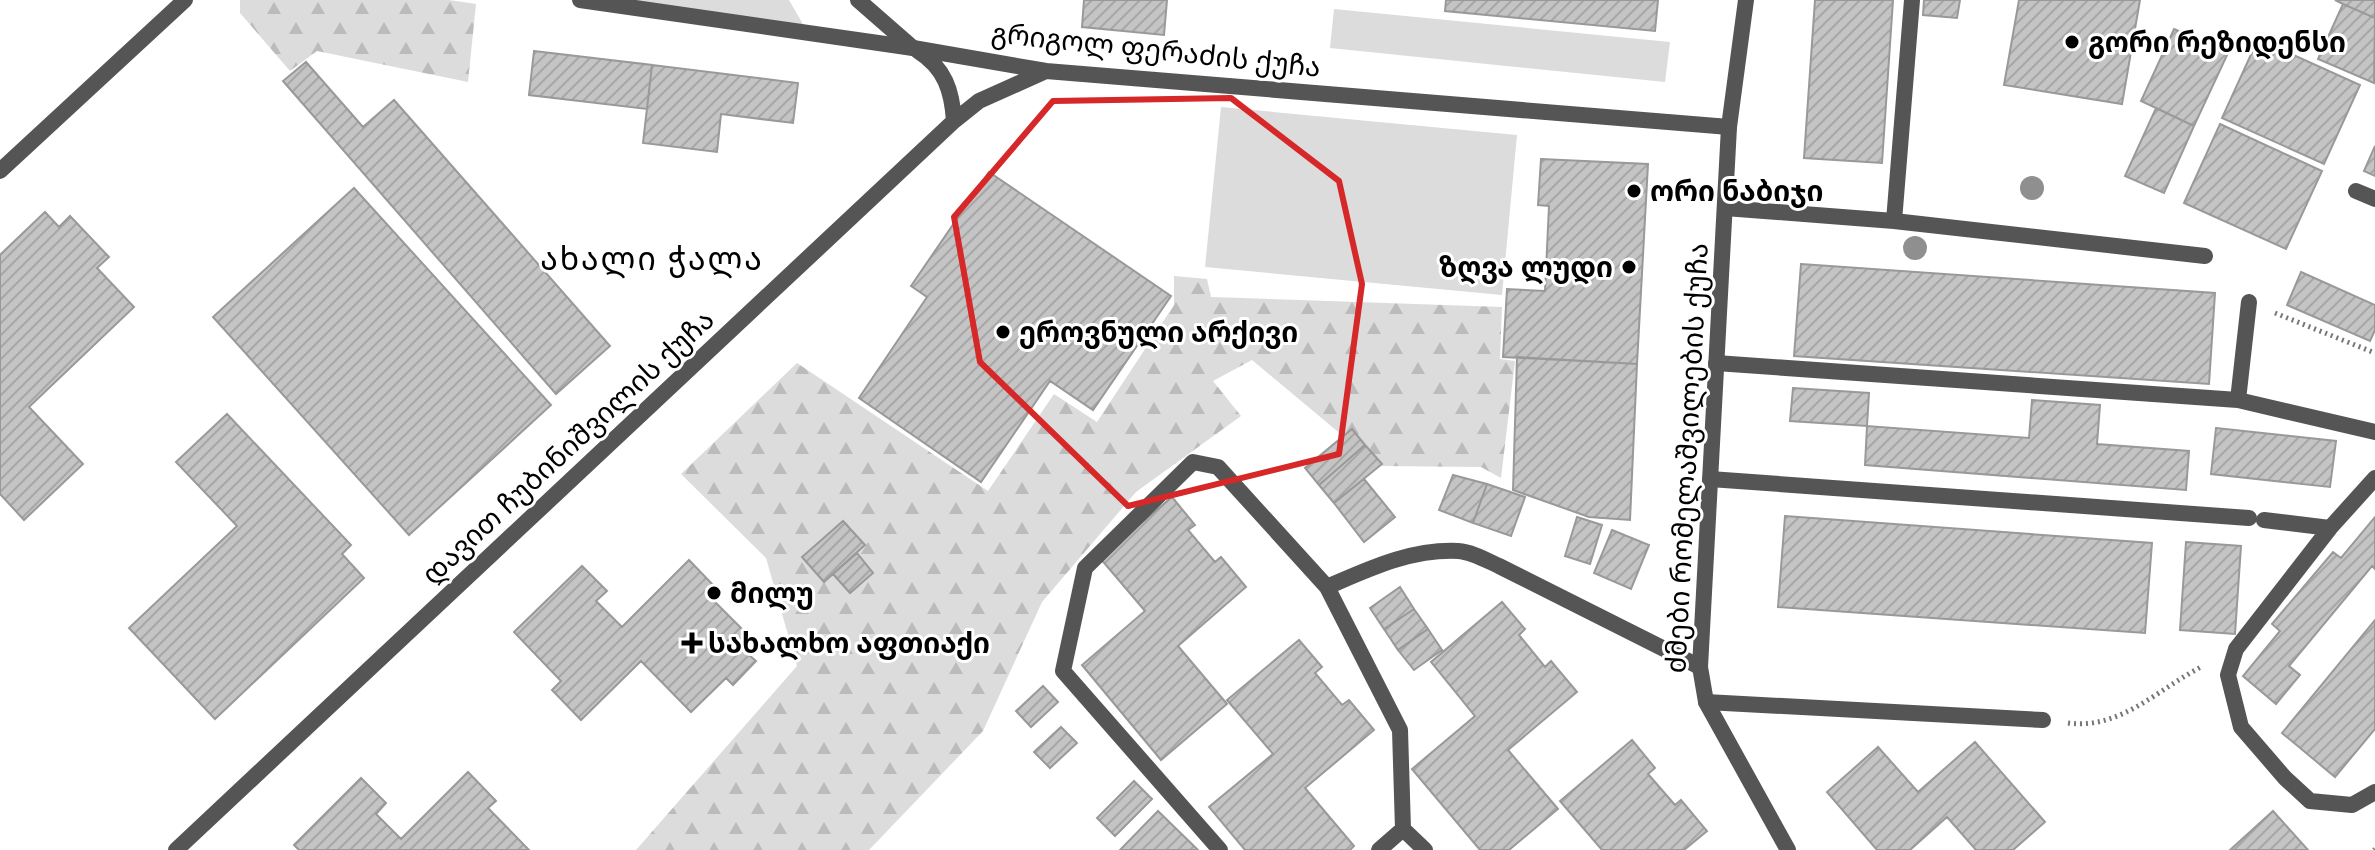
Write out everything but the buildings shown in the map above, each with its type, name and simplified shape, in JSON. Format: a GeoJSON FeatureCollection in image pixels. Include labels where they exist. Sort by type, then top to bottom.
{"type":"FeatureCollection","features":[{"type":"Feature","properties":{"kind":"street"},"geometry":{"type":"LineString","coordinates":[[0,171],[185,0]]}},
{"type":"Feature","properties":{"kind":"street","name":"გრიგოლ ფერაძის ქუჩა"},"geometry":{"type":"LineString","coordinates":[[580,0],[913,48],[1046,71],[1729,127]]}},
{"type":"Feature","properties":{"kind":"street"},"geometry":{"type":"LineString","coordinates":[[858,0],[913,48],[931,59],[952,92],[954,121]]}},
{"type":"Feature","properties":{"kind":"street","name":"ძმები რომელაშვილების ქუჩა"},"geometry":{"type":"LineString","coordinates":[[1746,0],[1729,127],[1700,667],[1706,702],[1788,850]]}},
{"type":"Feature","properties":{"kind":"street"},"geometry":{"type":"LineString","coordinates":[[1894,221],[1912,0]]}},
{"type":"Feature","properties":{"kind":"street","name":"დავით ჩუბინიშვილის ქუჩა"},"geometry":{"type":"LineString","coordinates":[[176,850],[954,121],[979,101],[1046,71]]}},
{"type":"Feature","properties":{"kind":"street"},"geometry":{"type":"LineString","coordinates":[[2356,191],[2375,199]]}},
{"type":"Feature","properties":{"kind":"street"},"geometry":{"type":"LineString","coordinates":[[1725,208],[1894,221],[2205,256]]}},
{"type":"Feature","properties":{"kind":"street"},"geometry":{"type":"LineString","coordinates":[[2238,400],[2249,302]]}},
{"type":"Feature","properties":{"kind":"street"},"geometry":{"type":"LineString","coordinates":[[1716,363],[2238,400],[2375,432]]}},
{"type":"Feature","properties":{"kind":"street"},"geometry":{"type":"LineString","coordinates":[[1220,850],[1063,671],[1085,568],[1193,462],[1218,467],[1327,587],[1400,730],[1403,829],[1425,850]]}},
{"type":"Feature","properties":{"kind":"street"},"geometry":{"type":"LineString","coordinates":[[2375,478],[2330,528],[2236,649],[2228,675],[2241,727],[2285,778],[2310,801],[2352,805],[2375,792]]}},
{"type":"Feature","properties":{"kind":"street"},"geometry":{"type":"LineString","coordinates":[[1710,479],[2256,519],[2330,528]]}},
{"type":"Feature","properties":{"kind":"street"},"geometry":{"type":"LineString","coordinates":[[1327,587],[1392,559],[1459,551],[1479,556],[1700,667]]}},
{"type":"Feature","properties":{"kind":"street"},"geometry":{"type":"LineString","coordinates":[[1706,702],[2043,720]]}},
{"type":"Feature","properties":{"kind":"street"},"geometry":{"type":"LineString","coordinates":[[1379,850],[1403,829]]}},
{"type":"Feature","properties":{"kind":"path"},"geometry":{"type":"LineString","coordinates":[[2249,302],[2375,353]]}},
{"type":"Feature","properties":{"kind":"path"},"geometry":{"type":"LineString","coordinates":[[2043,720],[2077,724],[2124,716],[2183,676],[2236,649]]}},
{"type":"Feature","properties":{"kind":"highlighted area"},"geometry":{"type":"Polygon","coordinates":[[[1231,98],[1339,181],[1362,284],[1339,454],[1128,506],[980,362],[954,217],[1053,101],[1231,98]]]}},
{"type":"Feature","properties":{"kind":"green space"},"geometry":{"type":"Polygon","coordinates":[[[240,0],[449,0],[476,4],[468,82],[317,51],[290,71],[240,13],[240,0]]]}},
{"type":"Feature","properties":{"kind":"green space"},"geometry":{"type":"Polygon","coordinates":[[[633,0],[789,0],[804,26],[633,0]]]}},
{"type":"Feature","properties":{"kind":"green space"},"geometry":{"type":"Polygon","coordinates":[[[1334,9],[1670,42],[1665,82],[1330,48],[1334,9]]]}},
{"type":"Feature","properties":{"kind":"green space"},"geometry":{"type":"Polygon","coordinates":[[[1221,107],[1517,135],[1502,295],[1205,267],[1221,107]]]}},
{"type":"Feature","properties":{"kind":"green space"},"geometry":{"type":"Polygon","coordinates":[[[1174,276],[1207,279],[1211,297],[1502,307],[1500,359],[1515,361],[1501,478],[1481,467],[1379,466],[1252,360],[1213,381],[1241,416],[1136,492],[1042,602],[983,731],[869,850],[636,850],[797,666],[766,558],[681,474],[797,363],[988,491],[1054,394],[1097,422],[1174,305],[1174,276]]]}},
{"type":"Feature","properties":{"kind":"place","name":"გორი რეზიდენსი"},"geometry":{"type":"Point","coordinates":[2072,42]}},
{"type":"Feature","properties":{"kind":"place","name":"ორი ნაბიჯი"},"geometry":{"type":"Point","coordinates":[1634,191]}},
{"type":"Feature","properties":{"kind":"place","name":"ზღვა ლუდი"},"geometry":{"type":"Point","coordinates":[1629,267]}},
{"type":"Feature","properties":{"kind":"place","name":"ეროვნული არქივი"},"geometry":{"type":"Point","coordinates":[1003,332]}},
{"type":"Feature","properties":{"kind":"place","name":"მილუ"},"geometry":{"type":"Point","coordinates":[714,593]}},
{"type":"Feature","properties":{"kind":"place","name":"სახალხო აფთიაქი"},"geometry":{"type":"Point","coordinates":[692,643]}},
{"type":"Feature","properties":{"kind":"district","name":"ახალი ჭალა"},"geometry":{"type":"Point","coordinates":[652,259]}}]}
